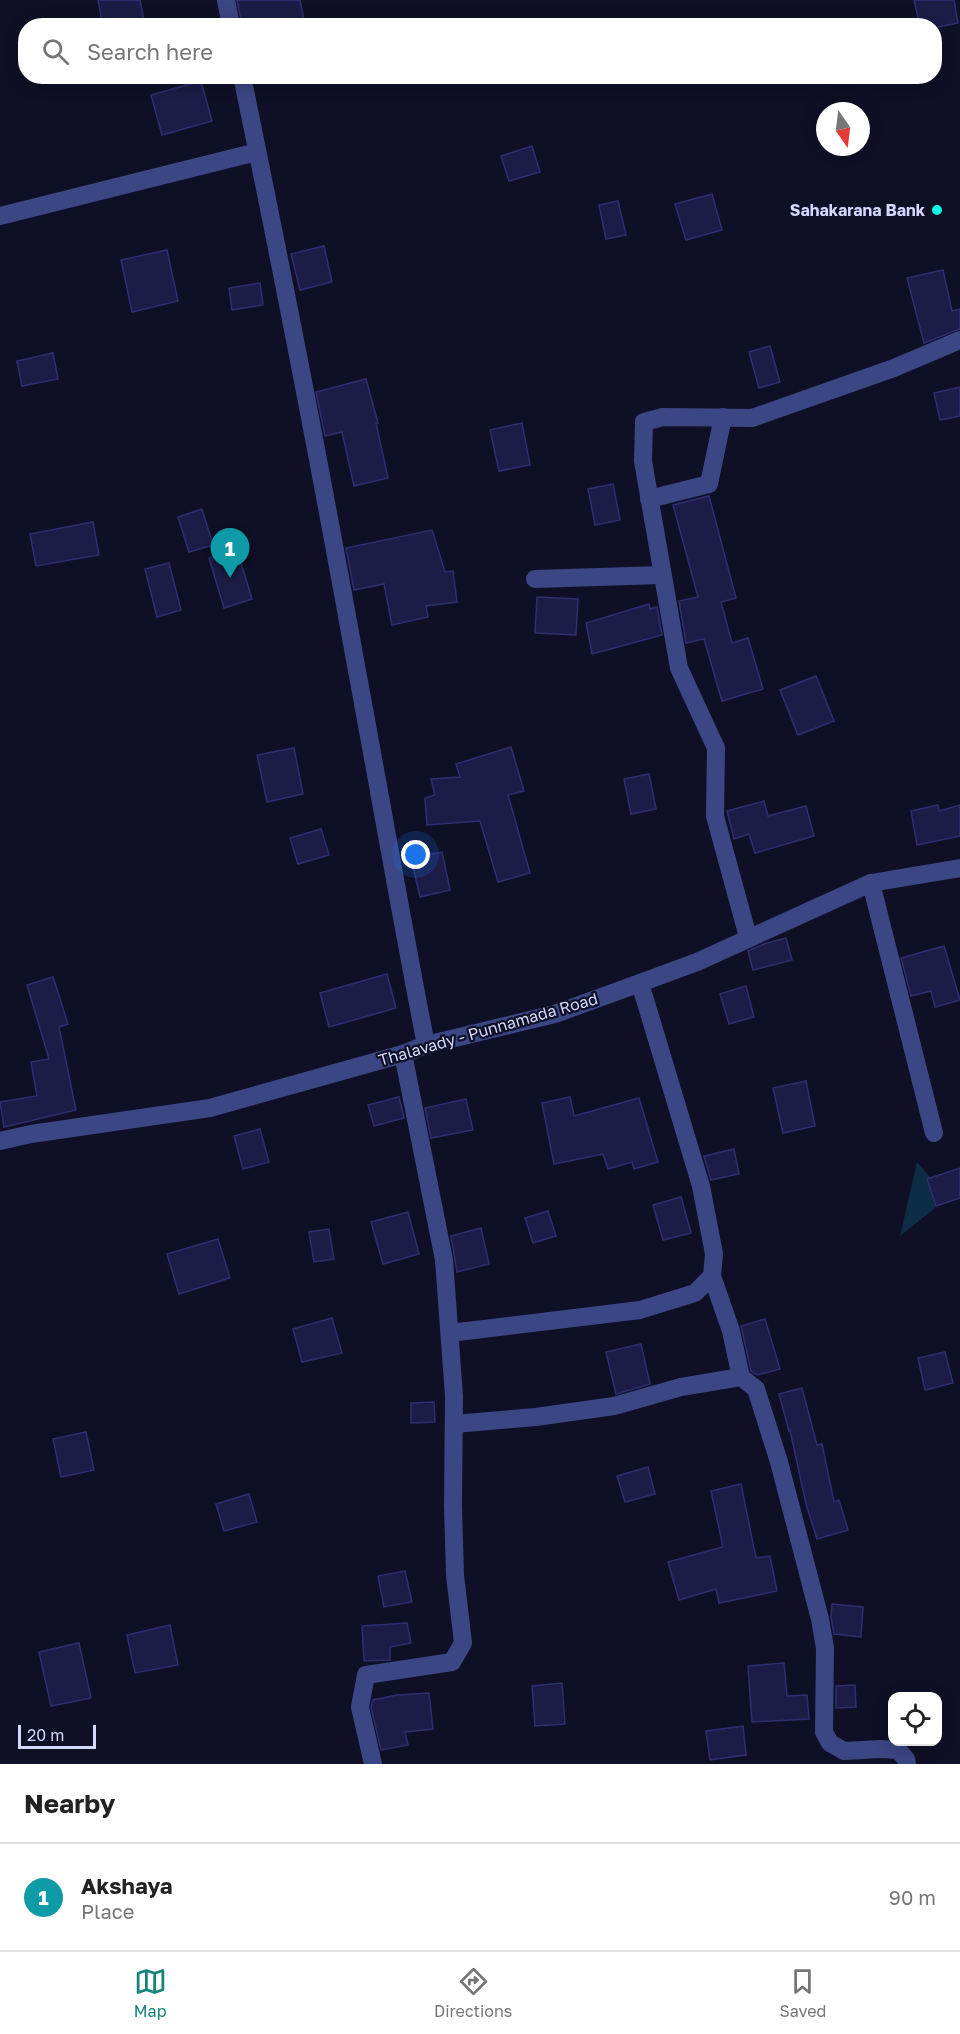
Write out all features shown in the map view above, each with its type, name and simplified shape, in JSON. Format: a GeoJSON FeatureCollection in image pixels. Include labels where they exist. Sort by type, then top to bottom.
{"type":"FeatureCollection","features":[{"type":"Feature","properties":{"kind":"street"},"geometry":{"type":"LineString","coordinates":[[226,0],[229,18]]}},
{"type":"Feature","properties":{"kind":"street"},"geometry":{"type":"LineString","coordinates":[[244,84],[355,660],[392,875],[426,1045]]}},
{"type":"Feature","properties":{"kind":"street"},"geometry":{"type":"LineString","coordinates":[[0,216],[258,152]]}},
{"type":"Feature","properties":{"kind":"street"},"geometry":{"type":"LineString","coordinates":[[748,937],[715,816],[716,748],[679,669],[643,461],[644,422],[663,417],[752,418],[894,369],[960,340]]}},
{"type":"Feature","properties":{"kind":"street"},"geometry":{"type":"LineString","coordinates":[[649,499],[709,484],[723,417]]}},
{"type":"Feature","properties":{"kind":"street"},"geometry":{"type":"LineString","coordinates":[[535,579],[661,575]]}},
{"type":"Feature","properties":{"kind":"street","name":"Thalavady - Punnamada Road"},"geometry":{"type":"LineString","coordinates":[[0,1141],[31,1134],[210,1108],[403,1054],[426,1045],[555,1014],[697,962],[871,883],[960,868]]}},
{"type":"Feature","properties":{"kind":"street"},"geometry":{"type":"LineString","coordinates":[[871,883],[934,1133]]}},
{"type":"Feature","properties":{"kind":"street"},"geometry":{"type":"LineString","coordinates":[[640,983],[701,1186],[714,1254],[712,1276],[731,1331],[741,1377],[756,1389],[779,1462],[820,1619],[825,1648],[824,1732],[830,1743],[844,1751],[898,1750],[906,1759],[907,1764]]}},
{"type":"Feature","properties":{"kind":"street"},"geometry":{"type":"LineString","coordinates":[[373,1764],[360,1707],[366,1675],[452,1662],[463,1643],[455,1575],[454,1396],[444,1260],[403,1054]]}},
{"type":"Feature","properties":{"kind":"street"},"geometry":{"type":"LineString","coordinates":[[450,1333],[640,1310],[695,1293],[712,1276]]}},
{"type":"Feature","properties":{"kind":"street"},"geometry":{"type":"LineString","coordinates":[[454,1424],[536,1417],[614,1406],[681,1387],[741,1377]]}},
{"type":"Feature","properties":{"kind":"water"},"geometry":{"type":"Polygon","coordinates":[[[917,1162],[939,1188],[935,1208],[900,1236],[917,1162]]]}},
{"type":"Feature","properties":{"kind":"building"},"geometry":{"type":"Polygon","coordinates":[[[98,0],[140,0],[143,18],[101,18],[98,0]]]}},
{"type":"Feature","properties":{"kind":"building"},"geometry":{"type":"Polygon","coordinates":[[[237,0],[300,0],[304,18],[240,18],[237,0]]]}},
{"type":"Feature","properties":{"kind":"building"},"geometry":{"type":"Polygon","coordinates":[[[914,0],[954,0],[958,23],[942,26],[942,18],[918,18],[914,0]]]}},
{"type":"Feature","properties":{"kind":"building"},"geometry":{"type":"Polygon","coordinates":[[[190,84],[202,84],[212,121],[162,135],[151,95],[190,84]]]}},
{"type":"Feature","properties":{"kind":"building"},"geometry":{"type":"Polygon","coordinates":[[[532,146],[540,172],[509,181],[501,156],[532,146]]]}},
{"type":"Feature","properties":{"kind":"building"},"geometry":{"type":"Polygon","coordinates":[[[712,194],[722,230],[686,240],[675,204],[712,194]]]}},
{"type":"Feature","properties":{"kind":"building"},"geometry":{"type":"Polygon","coordinates":[[[618,201],[626,235],[606,239],[599,205],[618,201]]]}},
{"type":"Feature","properties":{"kind":"building"},"geometry":{"type":"Polygon","coordinates":[[[324,246],[332,282],[300,290],[291,254],[324,246]]]}},
{"type":"Feature","properties":{"kind":"building"},"geometry":{"type":"Polygon","coordinates":[[[167,250],[178,301],[132,312],[121,260],[167,250]]]}},
{"type":"Feature","properties":{"kind":"building"},"geometry":{"type":"Polygon","coordinates":[[[943,270],[952,311],[960,309],[960,329],[924,343],[907,278],[943,270]]]}},
{"type":"Feature","properties":{"kind":"building"},"geometry":{"type":"Polygon","coordinates":[[[260,283],[263,305],[232,310],[229,288],[260,283]]]}},
{"type":"Feature","properties":{"kind":"building"},"geometry":{"type":"Polygon","coordinates":[[[770,346],[780,382],[759,388],[749,352],[770,346]]]}},
{"type":"Feature","properties":{"kind":"building"},"geometry":{"type":"Polygon","coordinates":[[[53,353],[58,379],[22,386],[17,361],[53,353]]]}},
{"type":"Feature","properties":{"kind":"building"},"geometry":{"type":"Polygon","coordinates":[[[366,379],[378,423],[376,423],[388,478],[354,486],[342,432],[325,436],[316,392],[366,379]]]}},
{"type":"Feature","properties":{"kind":"building"},"geometry":{"type":"Polygon","coordinates":[[[960,387],[960,416],[940,420],[934,393],[960,387]]]}},
{"type":"Feature","properties":{"kind":"building"},"geometry":{"type":"Polygon","coordinates":[[[522,423],[530,465],[499,471],[490,430],[522,423]]]}},
{"type":"Feature","properties":{"kind":"building"},"geometry":{"type":"Polygon","coordinates":[[[613,484],[620,520],[595,525],[588,489],[613,484]]]}},
{"type":"Feature","properties":{"kind":"building"},"geometry":{"type":"Polygon","coordinates":[[[709,496],[736,598],[721,602],[732,643],[748,638],[763,689],[722,701],[704,639],[686,643],[679,601],[698,597],[673,505],[709,496]]]}},
{"type":"Feature","properties":{"kind":"building"},"geometry":{"type":"Polygon","coordinates":[[[202,509],[213,545],[189,552],[178,517],[202,509]]]}},
{"type":"Feature","properties":{"kind":"building"},"geometry":{"type":"Polygon","coordinates":[[[93,522],[99,555],[36,566],[30,534],[93,522]]]}},
{"type":"Feature","properties":{"kind":"building"},"geometry":{"type":"Polygon","coordinates":[[[432,530],[445,572],[453,571],[457,602],[426,606],[428,617],[392,625],[384,584],[354,590],[346,548],[432,530]]]}},
{"type":"Feature","properties":{"kind":"building"},"geometry":{"type":"Polygon","coordinates":[[[237,550],[252,599],[224,608],[209,558],[237,550]]]}},
{"type":"Feature","properties":{"kind":"building"},"geometry":{"type":"Polygon","coordinates":[[[169,563],[181,610],[157,617],[145,569],[169,563]]]}},
{"type":"Feature","properties":{"kind":"building"},"geometry":{"type":"Polygon","coordinates":[[[537,597],[578,599],[576,635],[535,633],[537,597]]]}},
{"type":"Feature","properties":{"kind":"building"},"geometry":{"type":"Polygon","coordinates":[[[649,604],[650,609],[657,607],[662,635],[592,654],[586,623],[649,604]]]}},
{"type":"Feature","properties":{"kind":"building"},"geometry":{"type":"Polygon","coordinates":[[[816,676],[834,721],[798,735],[780,690],[816,676]]]}},
{"type":"Feature","properties":{"kind":"building"},"geometry":{"type":"Polygon","coordinates":[[[511,747],[524,791],[508,795],[530,873],[498,882],[480,821],[427,825],[425,798],[435,795],[431,779],[460,777],[456,764],[511,747]]]}},
{"type":"Feature","properties":{"kind":"building"},"geometry":{"type":"Polygon","coordinates":[[[294,748],[303,794],[267,802],[257,755],[294,748]]]}},
{"type":"Feature","properties":{"kind":"building"},"geometry":{"type":"Polygon","coordinates":[[[649,774],[656,809],[631,814],[624,779],[649,774]]]}},
{"type":"Feature","properties":{"kind":"building"},"geometry":{"type":"Polygon","coordinates":[[[764,801],[768,816],[806,806],[814,836],[755,853],[749,834],[734,839],[727,811],[764,801]]]}},
{"type":"Feature","properties":{"kind":"building"},"geometry":{"type":"Polygon","coordinates":[[[938,805],[939,811],[960,805],[960,836],[917,845],[911,811],[938,805]]]}},
{"type":"Feature","properties":{"kind":"building"},"geometry":{"type":"Polygon","coordinates":[[[321,829],[329,855],[298,864],[290,838],[321,829]]]}},
{"type":"Feature","properties":{"kind":"building"},"geometry":{"type":"Polygon","coordinates":[[[442,852],[450,890],[420,897],[411,858],[442,852]]]}},
{"type":"Feature","properties":{"kind":"building"},"geometry":{"type":"Polygon","coordinates":[[[786,938],[792,960],[753,970],[748,951],[786,938]]]}},
{"type":"Feature","properties":{"kind":"building"},"geometry":{"type":"Polygon","coordinates":[[[944,946],[960,1000],[935,1007],[931,991],[911,996],[901,958],[944,946]]]}},
{"type":"Feature","properties":{"kind":"building"},"geometry":{"type":"Polygon","coordinates":[[[387,974],[396,1008],[329,1027],[320,993],[387,974]]]}},
{"type":"Feature","properties":{"kind":"building"},"geometry":{"type":"Polygon","coordinates":[[[53,977],[68,1024],[59,1027],[76,1110],[4,1127],[0,1102],[37,1096],[31,1062],[49,1059],[27,985],[53,977]]]}},
{"type":"Feature","properties":{"kind":"building"},"geometry":{"type":"Polygon","coordinates":[[[746,986],[754,1017],[729,1024],[720,994],[746,986]]]}},
{"type":"Feature","properties":{"kind":"building"},"geometry":{"type":"Polygon","coordinates":[[[806,1081],[815,1126],[783,1133],[773,1088],[806,1081]]]}},
{"type":"Feature","properties":{"kind":"building"},"geometry":{"type":"Polygon","coordinates":[[[399,1097],[404,1118],[374,1126],[368,1105],[399,1097]]]}},
{"type":"Feature","properties":{"kind":"building"},"geometry":{"type":"Polygon","coordinates":[[[570,1097],[574,1116],[639,1098],[658,1162],[634,1169],[632,1162],[608,1169],[603,1154],[554,1164],[542,1103],[570,1097]]]}},
{"type":"Feature","properties":{"kind":"building"},"geometry":{"type":"Polygon","coordinates":[[[466,1099],[473,1130],[431,1138],[425,1108],[466,1099]]]}},
{"type":"Feature","properties":{"kind":"building"},"geometry":{"type":"Polygon","coordinates":[[[260,1129],[269,1162],[243,1169],[234,1136],[260,1129]]]}},
{"type":"Feature","properties":{"kind":"building"},"geometry":{"type":"Polygon","coordinates":[[[734,1149],[739,1174],[711,1180],[704,1156],[734,1149]]]}},
{"type":"Feature","properties":{"kind":"building"},"geometry":{"type":"Polygon","coordinates":[[[960,1168],[960,1198],[936,1206],[927,1179],[960,1168]]]}},
{"type":"Feature","properties":{"kind":"building"},"geometry":{"type":"Polygon","coordinates":[[[681,1197],[691,1233],[663,1240],[653,1205],[681,1197]]]}},
{"type":"Feature","properties":{"kind":"building"},"geometry":{"type":"Polygon","coordinates":[[[548,1211],[556,1236],[533,1243],[525,1218],[548,1211]]]}},
{"type":"Feature","properties":{"kind":"building"},"geometry":{"type":"Polygon","coordinates":[[[408,1212],[419,1254],[383,1264],[371,1222],[408,1212]]]}},
{"type":"Feature","properties":{"kind":"building"},"geometry":{"type":"Polygon","coordinates":[[[481,1228],[489,1264],[457,1272],[451,1236],[481,1228]]]}},
{"type":"Feature","properties":{"kind":"building"},"geometry":{"type":"Polygon","coordinates":[[[329,1229],[334,1259],[314,1262],[309,1232],[329,1229]]]}},
{"type":"Feature","properties":{"kind":"building"},"geometry":{"type":"Polygon","coordinates":[[[218,1239],[230,1278],[179,1294],[167,1254],[218,1239]]]}},
{"type":"Feature","properties":{"kind":"building"},"geometry":{"type":"Polygon","coordinates":[[[332,1318],[342,1353],[302,1362],[293,1329],[332,1318]]]}},
{"type":"Feature","properties":{"kind":"building"},"geometry":{"type":"Polygon","coordinates":[[[765,1319],[780,1369],[757,1375],[751,1371],[741,1326],[765,1319]]]}},
{"type":"Feature","properties":{"kind":"building"},"geometry":{"type":"Polygon","coordinates":[[[641,1344],[650,1384],[616,1394],[606,1352],[641,1344]]]}},
{"type":"Feature","properties":{"kind":"building"},"geometry":{"type":"Polygon","coordinates":[[[945,1352],[953,1383],[925,1390],[918,1358],[945,1352]]]}},
{"type":"Feature","properties":{"kind":"building"},"geometry":{"type":"Polygon","coordinates":[[[802,1388],[817,1445],[822,1444],[834,1502],[839,1500],[848,1530],[817,1539],[779,1394],[802,1388]]]}},
{"type":"Feature","properties":{"kind":"building"},"geometry":{"type":"Polygon","coordinates":[[[434,1402],[435,1422],[411,1423],[411,1403],[434,1402]]]}},
{"type":"Feature","properties":{"kind":"building"},"geometry":{"type":"Polygon","coordinates":[[[86,1432],[94,1470],[61,1477],[53,1439],[86,1432]]]}},
{"type":"Feature","properties":{"kind":"building"},"geometry":{"type":"Polygon","coordinates":[[[648,1467],[655,1494],[625,1502],[617,1476],[648,1467]]]}},
{"type":"Feature","properties":{"kind":"building"},"geometry":{"type":"Polygon","coordinates":[[[741,1484],[756,1558],[770,1556],[777,1591],[719,1603],[716,1589],[679,1600],[668,1562],[723,1547],[711,1491],[741,1484]]]}},
{"type":"Feature","properties":{"kind":"building"},"geometry":{"type":"Polygon","coordinates":[[[249,1494],[257,1522],[224,1531],[216,1504],[249,1494]]]}},
{"type":"Feature","properties":{"kind":"building"},"geometry":{"type":"Polygon","coordinates":[[[405,1571],[412,1602],[384,1607],[378,1576],[405,1571]]]}},
{"type":"Feature","properties":{"kind":"building"},"geometry":{"type":"Polygon","coordinates":[[[832,1604],[863,1607],[861,1637],[834,1634],[831,1617],[832,1604]]]}},
{"type":"Feature","properties":{"kind":"building"},"geometry":{"type":"Polygon","coordinates":[[[407,1623],[411,1643],[390,1647],[390,1660],[364,1661],[362,1626],[407,1623]]]}},
{"type":"Feature","properties":{"kind":"building"},"geometry":{"type":"Polygon","coordinates":[[[170,1625],[178,1665],[135,1673],[127,1635],[170,1625]]]}},
{"type":"Feature","properties":{"kind":"building"},"geometry":{"type":"Polygon","coordinates":[[[79,1643],[91,1698],[51,1706],[39,1652],[79,1643]]]}},
{"type":"Feature","properties":{"kind":"building"},"geometry":{"type":"Polygon","coordinates":[[[784,1663],[787,1696],[807,1695],[809,1719],[752,1722],[748,1666],[784,1663]]]}},
{"type":"Feature","properties":{"kind":"building"},"geometry":{"type":"Polygon","coordinates":[[[562,1683],[565,1724],[535,1726],[532,1686],[562,1683]]]}},
{"type":"Feature","properties":{"kind":"building"},"geometry":{"type":"Polygon","coordinates":[[[855,1685],[856,1707],[836,1708],[836,1686],[855,1685]]]}},
{"type":"Feature","properties":{"kind":"building"},"geometry":{"type":"Polygon","coordinates":[[[429,1693],[433,1729],[405,1732],[408,1745],[381,1750],[371,1707],[373,1700],[397,1695],[429,1693]]]}},
{"type":"Feature","properties":{"kind":"building"},"geometry":{"type":"Polygon","coordinates":[[[743,1726],[746,1755],[710,1760],[706,1731],[743,1726]]]}},
{"type":"Feature","properties":{"kind":"place","name":"Sahakarana Bank"},"geometry":{"type":"Point","coordinates":[937,210]}},
{"type":"Feature","properties":{"kind":"place","name":"Akshaya"},"geometry":{"type":"Point","coordinates":[230,578]}}]}
